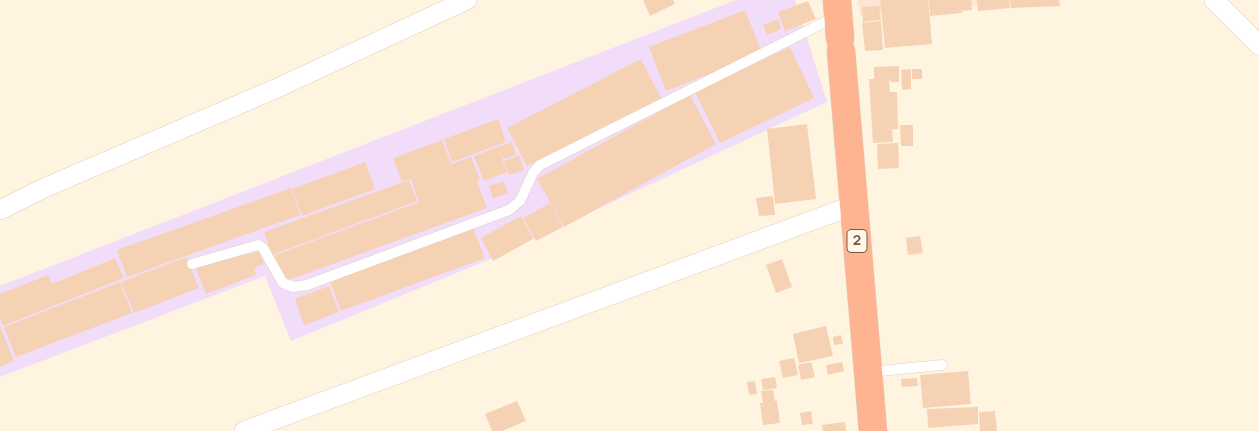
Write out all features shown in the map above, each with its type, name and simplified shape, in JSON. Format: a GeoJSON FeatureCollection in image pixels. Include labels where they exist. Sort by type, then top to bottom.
{"type":"FeatureCollection","features":[{"type":"Feature","properties":{"kind":"highway","name":"2"},"geometry":{"type":"LineString","coordinates":[[839,26],[873,431]]}},
{"type":"Feature","properties":{"kind":"street"},"geometry":{"type":"LineString","coordinates":[[0,210],[44,188],[275,89],[467,0]]}},
{"type":"Feature","properties":{"kind":"street"},"geometry":{"type":"LineString","coordinates":[[1214,0],[1259,45]]}},
{"type":"Feature","properties":{"kind":"street"},"geometry":{"type":"LineString","coordinates":[[244,431],[854,205]]}},
{"type":"Feature","properties":{"kind":"lane"},"geometry":{"type":"LineString","coordinates":[[192,264],[258,245],[263,248],[283,284],[294,287],[307,285],[509,210],[520,201],[533,173],[540,165],[839,26]]}},
{"type":"Feature","properties":{"kind":"lane"},"geometry":{"type":"LineString","coordinates":[[868,372],[942,365]]}},
{"type":"Feature","properties":{"kind":"shaded area"},"geometry":{"type":"Polygon","coordinates":[[[736,0],[795,0],[827,102],[488,260],[291,341],[265,276],[0,377],[0,286],[736,0]]]}},
{"type":"Feature","properties":{"kind":"shaded area"},"geometry":{"type":"Polygon","coordinates":[[[858,0],[1024,0],[860,16],[858,0]]]}},
{"type":"Feature","properties":{"kind":"building"},"geometry":{"type":"Polygon","coordinates":[[[643,0],[673,0],[675,4],[650,16],[643,0]]]}},
{"type":"Feature","properties":{"kind":"building"},"geometry":{"type":"Polygon","coordinates":[[[880,0],[928,0],[932,44],[885,48],[880,0]]]}},
{"type":"Feature","properties":{"kind":"building"},"geometry":{"type":"Polygon","coordinates":[[[929,0],[971,0],[972,10],[962,11],[962,13],[930,16],[929,0]]]}},
{"type":"Feature","properties":{"kind":"building"},"geometry":{"type":"Polygon","coordinates":[[[977,0],[1009,0],[1010,8],[978,11],[977,0]]]}},
{"type":"Feature","properties":{"kind":"building"},"geometry":{"type":"Polygon","coordinates":[[[1010,0],[1059,0],[1060,6],[1011,8],[1010,0]]]}},
{"type":"Feature","properties":{"kind":"building"},"geometry":{"type":"Polygon","coordinates":[[[808,1],[816,19],[785,31],[778,12],[808,1]]]}},
{"type":"Feature","properties":{"kind":"building"},"geometry":{"type":"Polygon","coordinates":[[[879,6],[881,20],[863,22],[862,7],[879,6]]]}},
{"type":"Feature","properties":{"kind":"building"},"geometry":{"type":"Polygon","coordinates":[[[745,10],[762,53],[666,91],[649,47],[745,10]]]}},
{"type":"Feature","properties":{"kind":"building"},"geometry":{"type":"Polygon","coordinates":[[[778,19],[781,29],[767,35],[763,25],[778,19]]]}},
{"type":"Feature","properties":{"kind":"building"},"geometry":{"type":"Polygon","coordinates":[[[881,21],[883,50],[865,51],[862,23],[881,21]]]}},
{"type":"Feature","properties":{"kind":"building"},"geometry":{"type":"Polygon","coordinates":[[[790,47],[814,98],[720,143],[695,92],[790,47]]]}},
{"type":"Feature","properties":{"kind":"building"},"geometry":{"type":"Polygon","coordinates":[[[641,59],[661,98],[527,166],[507,128],[641,59]]]}},
{"type":"Feature","properties":{"kind":"building"},"geometry":{"type":"Polygon","coordinates":[[[899,66],[899,82],[891,82],[889,79],[890,92],[897,92],[898,129],[887,130],[892,130],[893,142],[873,143],[869,79],[874,79],[874,67],[899,66]]]}},
{"type":"Feature","properties":{"kind":"building"},"geometry":{"type":"Polygon","coordinates":[[[911,69],[911,89],[902,90],[901,70],[911,69]]]}},
{"type":"Feature","properties":{"kind":"building"},"geometry":{"type":"Polygon","coordinates":[[[912,69],[922,69],[922,79],[912,79],[912,69]]]}},
{"type":"Feature","properties":{"kind":"building"},"geometry":{"type":"Polygon","coordinates":[[[690,95],[716,144],[564,227],[537,179],[690,95]]]}},
{"type":"Feature","properties":{"kind":"building"},"geometry":{"type":"Polygon","coordinates":[[[498,119],[506,142],[452,162],[444,139],[498,119]]]}},
{"type":"Feature","properties":{"kind":"building"},"geometry":{"type":"Polygon","coordinates":[[[807,124],[816,199],[775,204],[767,129],[807,124]]]}},
{"type":"Feature","properties":{"kind":"building"},"geometry":{"type":"Polygon","coordinates":[[[900,125],[913,125],[913,146],[901,146],[900,125]]]}},
{"type":"Feature","properties":{"kind":"building"},"geometry":{"type":"Polygon","coordinates":[[[442,140],[451,164],[402,182],[393,158],[442,140]]]}},
{"type":"Feature","properties":{"kind":"building"},"geometry":{"type":"Polygon","coordinates":[[[512,142],[516,155],[503,159],[498,147],[512,142]]]}},
{"type":"Feature","properties":{"kind":"building"},"geometry":{"type":"Polygon","coordinates":[[[898,143],[899,168],[878,169],[877,144],[898,143]]]}},
{"type":"Feature","properties":{"kind":"building"},"geometry":{"type":"Polygon","coordinates":[[[498,147],[507,172],[484,181],[474,156],[498,147]]]}},
{"type":"Feature","properties":{"kind":"building"},"geometry":{"type":"Polygon","coordinates":[[[519,155],[524,170],[509,175],[504,161],[519,155]]]}},
{"type":"Feature","properties":{"kind":"building"},"geometry":{"type":"Polygon","coordinates":[[[471,157],[480,180],[477,181],[487,208],[283,282],[273,256],[419,202],[411,179],[471,157]]]}},
{"type":"Feature","properties":{"kind":"building"},"geometry":{"type":"Polygon","coordinates":[[[365,162],[375,189],[302,216],[292,189],[365,162]]]}},
{"type":"Feature","properties":{"kind":"building"},"geometry":{"type":"Polygon","coordinates":[[[409,180],[417,201],[272,255],[264,232],[409,180]]]}},
{"type":"Feature","properties":{"kind":"building"},"geometry":{"type":"Polygon","coordinates":[[[503,181],[508,193],[493,199],[489,186],[503,181]]]}},
{"type":"Feature","properties":{"kind":"building"},"geometry":{"type":"Polygon","coordinates":[[[291,188],[300,215],[127,277],[117,250],[291,188]]]}},
{"type":"Feature","properties":{"kind":"building"},"geometry":{"type":"Polygon","coordinates":[[[773,196],[775,215],[759,216],[756,198],[773,196]]]}},
{"type":"Feature","properties":{"kind":"building"},"geometry":{"type":"Polygon","coordinates":[[[550,203],[563,227],[536,241],[523,218],[550,203]]]}},
{"type":"Feature","properties":{"kind":"building"},"geometry":{"type":"Polygon","coordinates":[[[521,216],[533,239],[493,261],[481,238],[521,216]]]}},
{"type":"Feature","properties":{"kind":"building"},"geometry":{"type":"Polygon","coordinates":[[[473,228],[485,258],[341,311],[330,282],[473,228]]]}},
{"type":"Feature","properties":{"kind":"building"},"geometry":{"type":"Polygon","coordinates":[[[920,236],[923,253],[908,255],[906,238],[920,236]]]}},
{"type":"Feature","properties":{"kind":"building"},"geometry":{"type":"Polygon","coordinates":[[[246,249],[248,255],[259,251],[264,264],[254,268],[256,275],[206,294],[196,269],[246,249]]]}},
{"type":"Feature","properties":{"kind":"building"},"geometry":{"type":"Polygon","coordinates":[[[186,257],[199,288],[134,313],[121,282],[186,257]]]}},
{"type":"Feature","properties":{"kind":"building"},"geometry":{"type":"Polygon","coordinates":[[[115,258],[124,278],[3,326],[0,318],[0,294],[48,275],[52,284],[115,258]]]}},
{"type":"Feature","properties":{"kind":"building"},"geometry":{"type":"Polygon","coordinates":[[[782,259],[792,287],[776,293],[766,265],[782,259]]]}},
{"type":"Feature","properties":{"kind":"building"},"geometry":{"type":"Polygon","coordinates":[[[120,282],[132,313],[16,357],[4,327],[120,282]]]}},
{"type":"Feature","properties":{"kind":"building"},"geometry":{"type":"Polygon","coordinates":[[[329,286],[339,312],[304,325],[295,299],[329,286]]]}},
{"type":"Feature","properties":{"kind":"building"},"geometry":{"type":"Polygon","coordinates":[[[0,326],[14,361],[0,367],[0,326]]]}},
{"type":"Feature","properties":{"kind":"building"},"geometry":{"type":"Polygon","coordinates":[[[826,326],[833,356],[799,363],[793,334],[826,326]]]}},
{"type":"Feature","properties":{"kind":"building"},"geometry":{"type":"Polygon","coordinates":[[[841,335],[843,344],[834,345],[833,337],[841,335]]]}},
{"type":"Feature","properties":{"kind":"building"},"geometry":{"type":"Polygon","coordinates":[[[794,358],[798,375],[783,378],[779,361],[794,358]]]}},
{"type":"Feature","properties":{"kind":"building"},"geometry":{"type":"Polygon","coordinates":[[[811,362],[815,377],[801,380],[798,365],[811,362]]]}},
{"type":"Feature","properties":{"kind":"building"},"geometry":{"type":"Polygon","coordinates":[[[842,362],[844,371],[828,375],[826,365],[842,362]]]}},
{"type":"Feature","properties":{"kind":"building"},"geometry":{"type":"Polygon","coordinates":[[[968,371],[971,404],[923,408],[920,375],[968,371]]]}},
{"type":"Feature","properties":{"kind":"building"},"geometry":{"type":"Polygon","coordinates":[[[775,377],[777,388],[763,390],[761,379],[775,377]]]}},
{"type":"Feature","properties":{"kind":"building"},"geometry":{"type":"Polygon","coordinates":[[[917,378],[918,386],[902,387],[901,379],[917,378]]]}},
{"type":"Feature","properties":{"kind":"building"},"geometry":{"type":"Polygon","coordinates":[[[755,381],[757,394],[749,395],[747,382],[755,381]]]}},
{"type":"Feature","properties":{"kind":"building"},"geometry":{"type":"Polygon","coordinates":[[[773,390],[775,401],[777,401],[780,423],[763,425],[760,403],[763,403],[761,391],[773,390]]]}},
{"type":"Feature","properties":{"kind":"building"},"geometry":{"type":"Polygon","coordinates":[[[517,401],[526,421],[502,431],[492,431],[485,414],[517,401]]]}},
{"type":"Feature","properties":{"kind":"building"},"geometry":{"type":"Polygon","coordinates":[[[978,407],[978,424],[928,428],[927,409],[978,407]]]}},
{"type":"Feature","properties":{"kind":"building"},"geometry":{"type":"Polygon","coordinates":[[[811,411],[813,424],[802,425],[800,413],[811,411]]]}},
{"type":"Feature","properties":{"kind":"building"},"geometry":{"type":"Polygon","coordinates":[[[995,411],[997,431],[980,431],[979,412],[995,411]]]}},
{"type":"Feature","properties":{"kind":"building"},"geometry":{"type":"Polygon","coordinates":[[[845,422],[846,431],[823,431],[822,425],[845,422]]]}}]}
